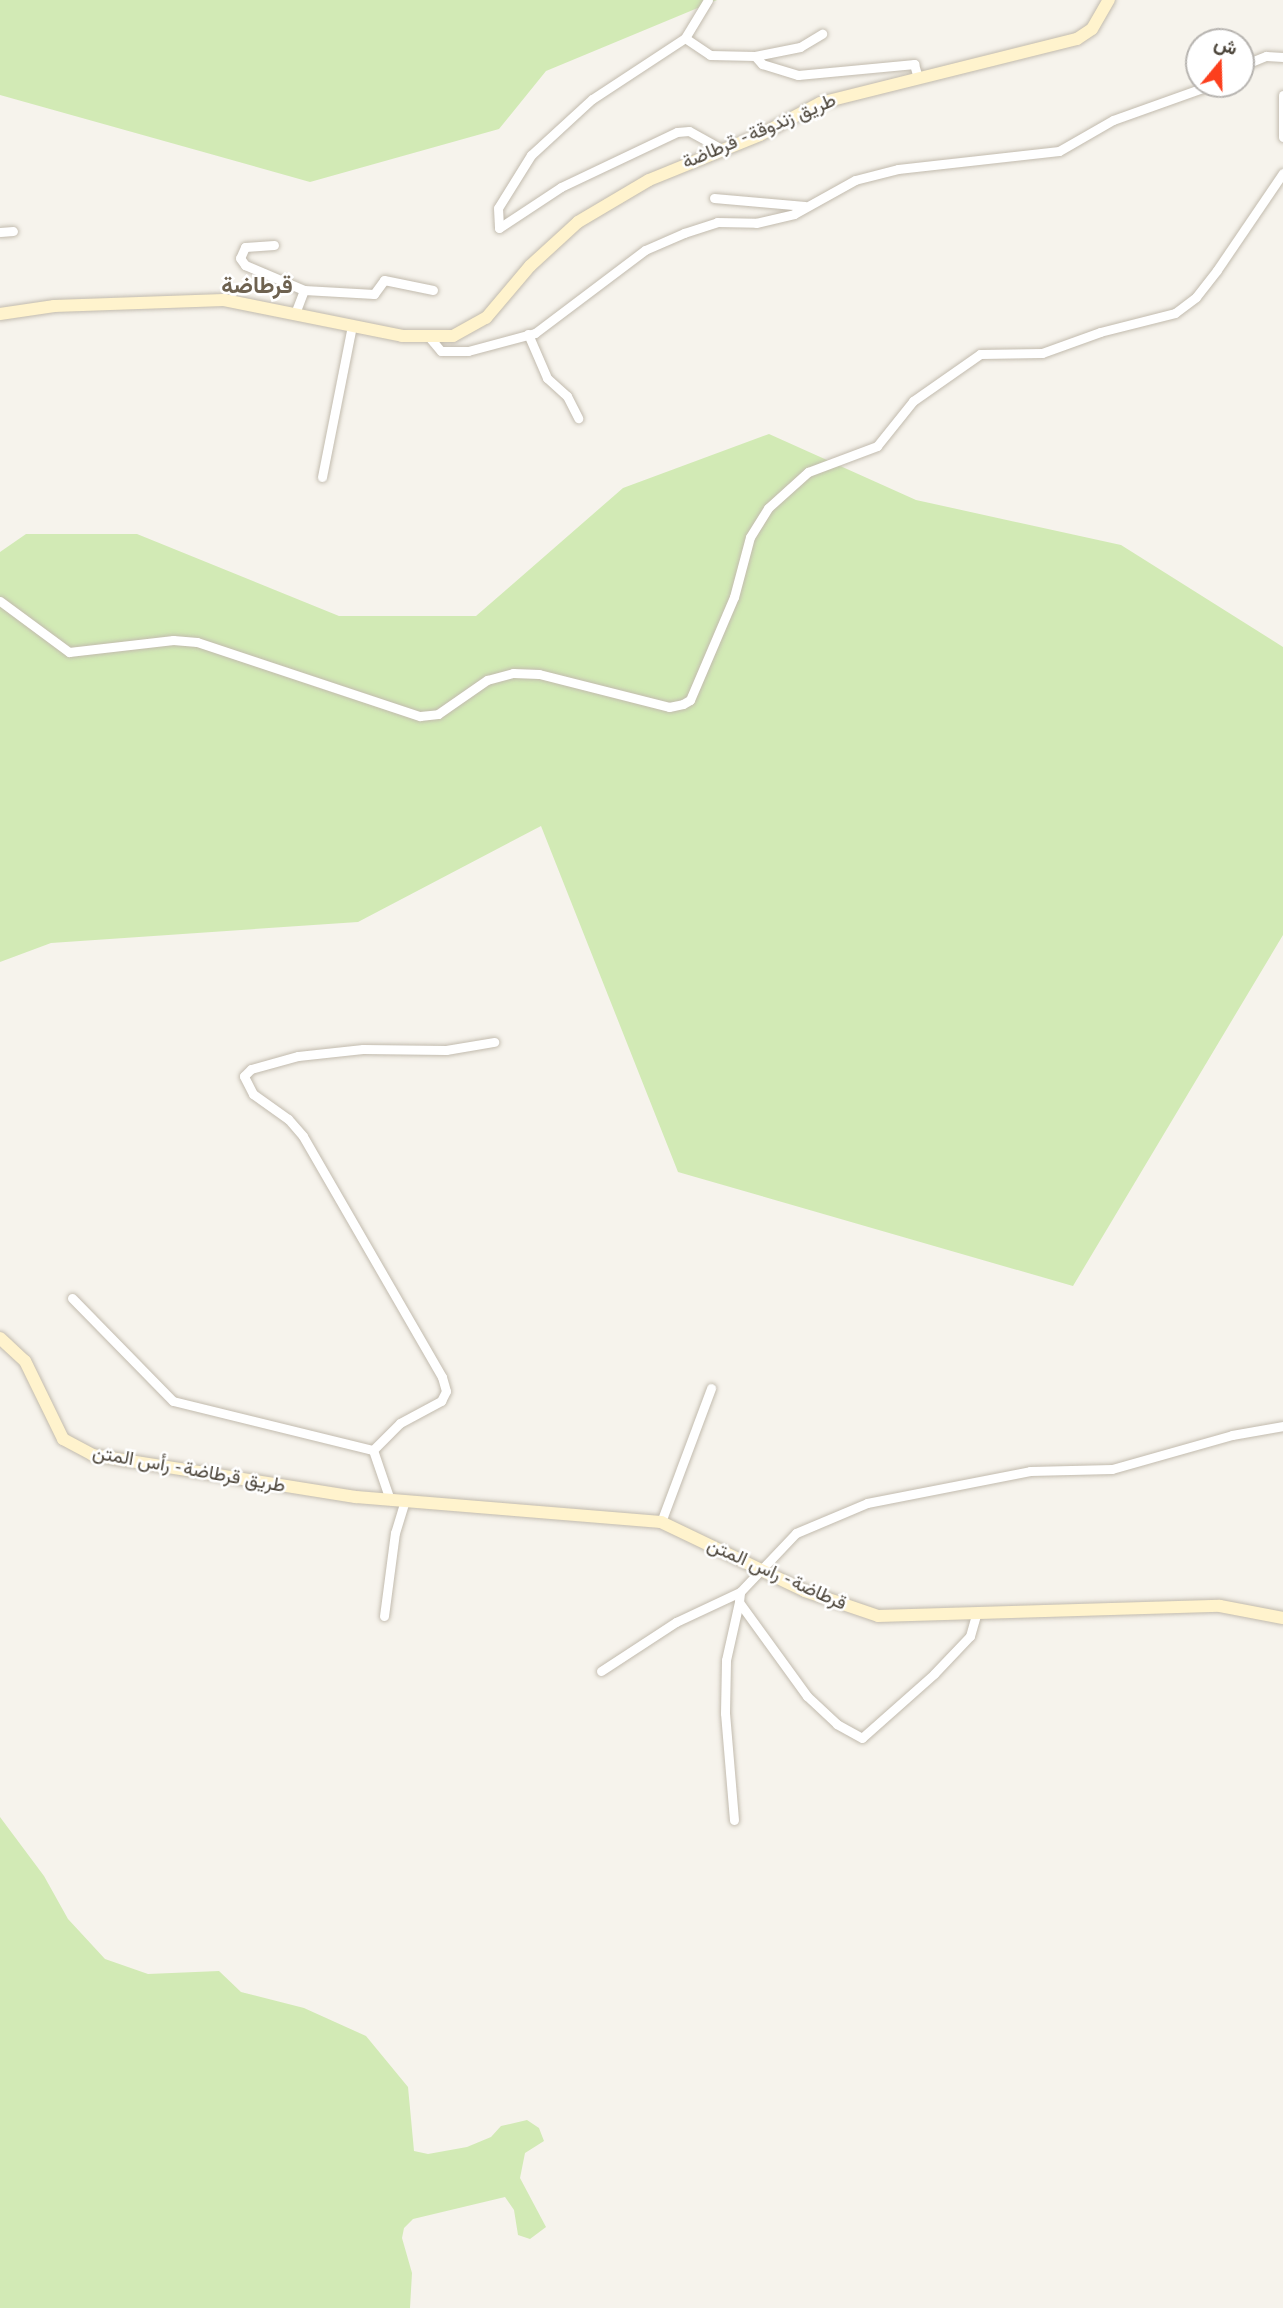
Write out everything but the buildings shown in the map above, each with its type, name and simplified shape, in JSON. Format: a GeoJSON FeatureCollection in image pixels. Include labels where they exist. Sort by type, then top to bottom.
{"type":"FeatureCollection","features":[{"type":"Feature","properties":{"kind":"main road","name":"طريق زندوقة - قرطاضة"},"geometry":{"type":"LineString","coordinates":[[352,326],[402,336],[430,338],[467,332],[486,318],[553,243],[614,199],[676,166],[722,149],[820,103],[1077,39],[1092,29],[1109,0]]}},
{"type":"Feature","properties":{"kind":"main road"},"geometry":{"type":"LineString","coordinates":[[0,314],[183,300],[224,300],[352,326]]}},
{"type":"Feature","properties":{"kind":"main road","name":"طريق قرطاضة - رأس المتن"},"geometry":{"type":"LineString","coordinates":[[0,1338],[25,1361],[62,1439],[74,1447],[93,1455],[356,1497]]}},
{"type":"Feature","properties":{"kind":"main road","name":"قرطاضة - راس المتن"},"geometry":{"type":"LineString","coordinates":[[356,1497],[661,1522],[763,1570],[878,1616],[1220,1606],[1247,1608],[1283,1618]]}},
{"type":"Feature","properties":{"kind":"street"},"geometry":{"type":"LineString","coordinates":[[708,0],[685,38],[592,99],[531,155],[499,208],[499,228],[561,187],[677,132],[689,131],[722,149]]}},
{"type":"Feature","properties":{"kind":"street"},"geometry":{"type":"LineString","coordinates":[[685,38],[710,55],[755,56],[800,47],[822,34]]}},
{"type":"Feature","properties":{"kind":"street"},"geometry":{"type":"LineString","coordinates":[[755,56],[762,64],[798,75],[914,64],[918,78]]}},
{"type":"Feature","properties":{"kind":"street"},"geometry":{"type":"LineString","coordinates":[[1255,60],[1266,56],[1283,57]]}},
{"type":"Feature","properties":{"kind":"street"},"geometry":{"type":"LineString","coordinates":[[430,338],[441,351],[468,351],[528,334],[597,290],[645,250],[717,222],[756,223],[807,207],[855,180],[898,169],[1059,151],[1113,120],[1185,94]]}},
{"type":"Feature","properties":{"kind":"street"},"geometry":{"type":"LineString","coordinates":[[1283,95],[1283,137]]}},
{"type":"Feature","properties":{"kind":"street"},"geometry":{"type":"LineString","coordinates":[[0,601],[69,652],[160,641],[197,642],[420,716],[438,714],[487,680],[513,673],[538,674],[669,706],[683,704],[690,700],[734,597],[750,537],[768,509],[808,472],[877,446],[913,401],[980,354],[1042,353],[1100,331],[1175,313],[1196,297],[1217,270],[1283,173]]}},
{"type":"Feature","properties":{"kind":"street"},"geometry":{"type":"LineString","coordinates":[[714,198],[807,207]]}},
{"type":"Feature","properties":{"kind":"street"},"geometry":{"type":"LineString","coordinates":[[0,232],[13,230]]}},
{"type":"Feature","properties":{"kind":"street"},"geometry":{"type":"LineString","coordinates":[[274,245],[245,247],[240,258],[245,265],[304,290],[374,294],[384,280],[433,290]]}},
{"type":"Feature","properties":{"kind":"street"},"geometry":{"type":"LineString","coordinates":[[295,313],[304,290]]}},
{"type":"Feature","properties":{"kind":"street"},"geometry":{"type":"LineString","coordinates":[[322,477],[352,326]]}},
{"type":"Feature","properties":{"kind":"street"},"geometry":{"type":"LineString","coordinates":[[528,334],[547,377],[567,396],[578,418]]}},
{"type":"Feature","properties":{"kind":"street"},"geometry":{"type":"LineString","coordinates":[[373,1450],[400,1423],[441,1401],[446,1391],[442,1377],[303,1136],[288,1119],[253,1094],[244,1076],[251,1069],[298,1056],[363,1049],[446,1050],[494,1042]]}},
{"type":"Feature","properties":{"kind":"street"},"geometry":{"type":"LineString","coordinates":[[72,1298],[173,1401],[373,1450]]}},
{"type":"Feature","properties":{"kind":"street"},"geometry":{"type":"LineString","coordinates":[[661,1522],[711,1388]]}},
{"type":"Feature","properties":{"kind":"street"},"geometry":{"type":"LineString","coordinates":[[734,1820],[725,1713],[726,1660],[740,1597],[796,1533],[867,1503],[1030,1471],[1112,1469],[1232,1435],[1283,1426]]}},
{"type":"Feature","properties":{"kind":"street"},"geometry":{"type":"LineString","coordinates":[[373,1450],[390,1500]]}},
{"type":"Feature","properties":{"kind":"street"},"geometry":{"type":"LineString","coordinates":[[384,1616],[395,1533],[405,1501]]}},
{"type":"Feature","properties":{"kind":"street"},"geometry":{"type":"LineString","coordinates":[[740,1597],[807,1696],[837,1724],[862,1738],[934,1674],[970,1636],[976,1615]]}},
{"type":"Feature","properties":{"kind":"street"},"geometry":{"type":"LineString","coordinates":[[601,1671],[676,1622],[740,1597]]}},
{"type":"Feature","properties":{"kind":"green space"},"geometry":{"type":"Polygon","coordinates":[[[0,0],[717,0],[546,71],[499,129],[310,182],[0,95],[0,0]]]}},
{"type":"Feature","properties":{"kind":"green space"},"geometry":{"type":"Polygon","coordinates":[[[769,434],[916,500],[1121,545],[1283,647],[1283,935],[1073,1286],[678,1172],[541,826],[358,922],[51,943],[0,962],[0,552],[26,534],[137,534],[339,616],[476,616],[623,488],[769,434]]]}},
{"type":"Feature","properties":{"kind":"green space"},"geometry":{"type":"Polygon","coordinates":[[[0,1817],[44,1876],[68,1919],[105,1959],[148,1974],[219,1971],[241,1992],[304,2008],[366,2036],[408,2087],[414,2151],[428,2154],[467,2147],[491,2137],[501,2126],[527,2120],[539,2128],[544,2141],[525,2153],[520,2178],[546,2227],[530,2239],[518,2235],[514,2210],[505,2197],[413,2219],[404,2228],[402,2238],[412,2273],[410,2308],[0,2308],[0,1817]]]}},
{"type":"Feature","properties":{"kind":"district","name":"قرطاضة"},"geometry":{"type":"Point","coordinates":[257,285]}}]}
